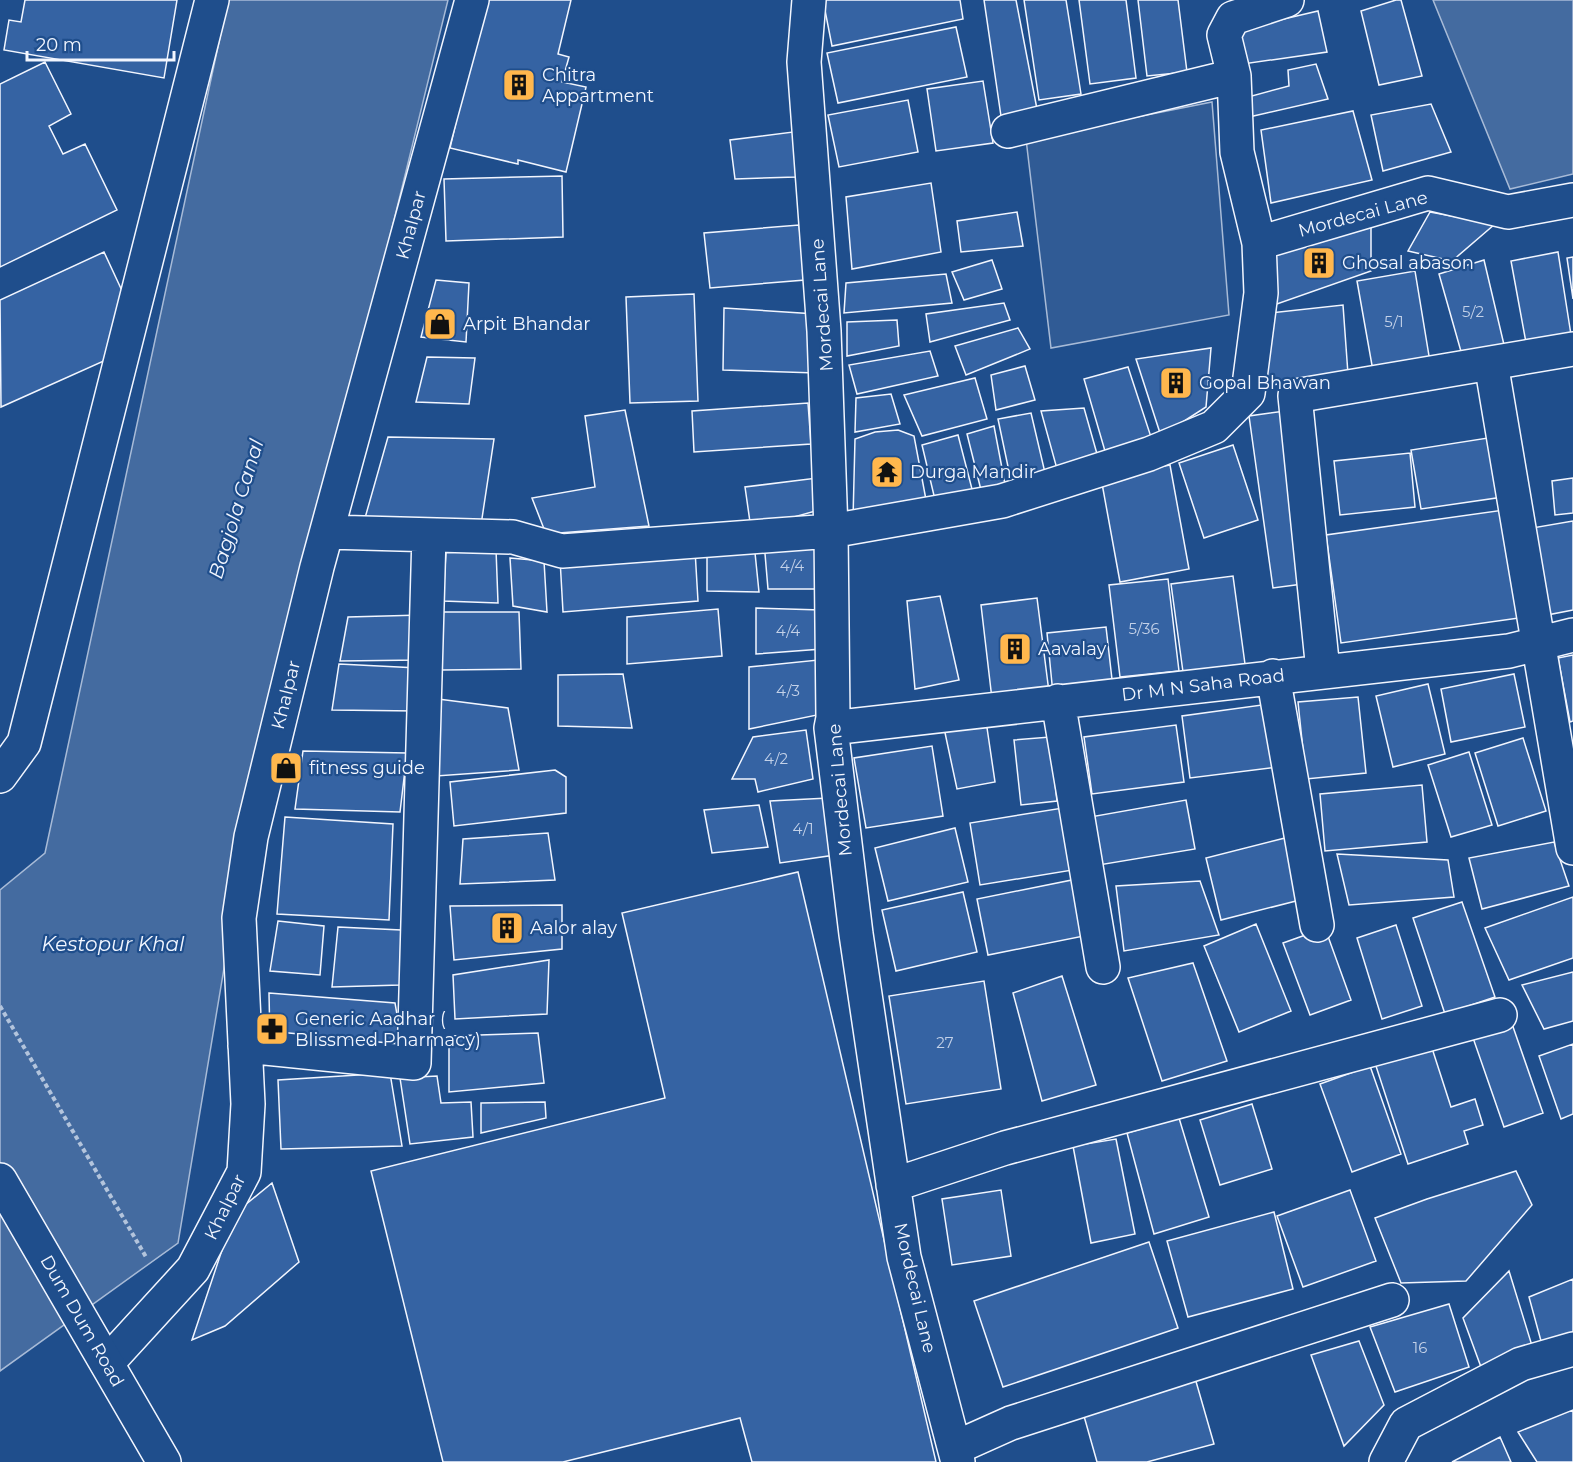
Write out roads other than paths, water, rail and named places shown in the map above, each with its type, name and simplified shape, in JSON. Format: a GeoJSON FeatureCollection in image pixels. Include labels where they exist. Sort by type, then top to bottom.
{"type":"FeatureCollection","features":[{"type":"Feature","properties":{"kind":"street"},"geometry":{"type":"LineString","coordinates":[[0,776],[24,743],[212,0]]}},
{"type":"Feature","properties":{"kind":"street","name":"Khalpar"},"geometry":{"type":"LineString","coordinates":[[107,1363],[193,1269],[244,1172],[248,1104],[239,918],[251,837],[327,532],[472,0]]}},
{"type":"Feature","properties":{"kind":"street","name":"Mordecai Lane"},"geometry":{"type":"LineString","coordinates":[[809,0],[804,62],[824,331],[831,531],[831,728],[856,934],[904,1257],[956,1455]]}},
{"type":"Feature","properties":{"kind":"street"},"geometry":{"type":"LineString","coordinates":[[327,532],[513,537],[562,551],[831,531],[1002,501],[1149,454],[1214,428],[1248,393],[1261,293],[1259,243],[1237,152],[1234,76],[1224,35],[1233,18],[1287,0]]}},
{"type":"Feature","properties":{"kind":"street"},"geometry":{"type":"LineString","coordinates":[[1008,131],[1234,76]]}},
{"type":"Feature","properties":{"kind":"street","name":"Mordecai Lane"},"geometry":{"type":"LineString","coordinates":[[1259,243],[1428,193],[1508,212],[1573,200]]}},
{"type":"Feature","properties":{"kind":"street"},"geometry":{"type":"LineString","coordinates":[[1323,671],[1295,396],[1573,349]]}},
{"type":"Feature","properties":{"kind":"street"},"geometry":{"type":"LineString","coordinates":[[1491,363],[1573,848]]}},
{"type":"Feature","properties":{"kind":"street"},"geometry":{"type":"LineString","coordinates":[[245,1046],[414,1063],[429,535]]}},
{"type":"Feature","properties":{"kind":"street","name":"Dr M N Saha Road"},"geometry":{"type":"LineString","coordinates":[[831,728],[1509,651],[1573,635]]}},
{"type":"Feature","properties":{"kind":"street"},"geometry":{"type":"LineString","coordinates":[[1273,676],[1317,925]]}},
{"type":"Feature","properties":{"kind":"street"},"geometry":{"type":"LineString","coordinates":[[1058,701],[1102,967]]}},
{"type":"Feature","properties":{"kind":"street"},"geometry":{"type":"LineString","coordinates":[[893,1185],[1005,1148],[1500,1015]]}},
{"type":"Feature","properties":{"kind":"street","name":"Dum Dum Road"},"geometry":{"type":"LineString","coordinates":[[0,1180],[164,1462]]}},
{"type":"Feature","properties":{"kind":"street"},"geometry":{"type":"LineString","coordinates":[[956,1455],[1011,1423],[1392,1300]]}},
{"type":"Feature","properties":{"kind":"street"},"geometry":{"type":"LineString","coordinates":[[1386,1462],[1406,1424],[1521,1364],[1573,1349]]}},
{"type":"Feature","properties":{"kind":"water","name":"Kestopur Khal"},"geometry":{"type":"Polygon","coordinates":[[[228,0],[448,0],[318,530],[243,855],[178,1243],[0,1371],[0,890],[45,853],[228,0]]]}},
{"type":"Feature","properties":{"kind":"water"},"geometry":{"type":"Polygon","coordinates":[[[1433,0],[1573,0],[1573,174],[1510,189],[1433,0]]]}},
{"type":"Feature","properties":{"kind":"place","name":"Chitra Appartment"},"geometry":{"type":"Point","coordinates":[519,85]}},
{"type":"Feature","properties":{"kind":"place","name":"Ghosal abason"},"geometry":{"type":"Point","coordinates":[1319,263]}},
{"type":"Feature","properties":{"kind":"place","name":"Arpit Bhandar"},"geometry":{"type":"Point","coordinates":[440,324]}},
{"type":"Feature","properties":{"kind":"place","name":"Gopal Bhawan"},"geometry":{"type":"Point","coordinates":[1176,383]}},
{"type":"Feature","properties":{"kind":"place","name":"Durga Mandir"},"geometry":{"type":"Point","coordinates":[887,472]}},
{"type":"Feature","properties":{"kind":"place","name":"Aavalay"},"geometry":{"type":"Point","coordinates":[1015,649]}},
{"type":"Feature","properties":{"kind":"place","name":"fitness guide"},"geometry":{"type":"Point","coordinates":[286,768]}},
{"type":"Feature","properties":{"kind":"place","name":"Aalor alay"},"geometry":{"type":"Point","coordinates":[507,928]}},
{"type":"Feature","properties":{"kind":"place","name":"Generic Aadhar ( Blissmed Pharmacy)"},"geometry":{"type":"Point","coordinates":[272,1029]}},
{"type":"Feature","properties":{"kind":"water label","name":"Bagjola Canal"},"geometry":{"type":"Point","coordinates":[236,509]}}]}
